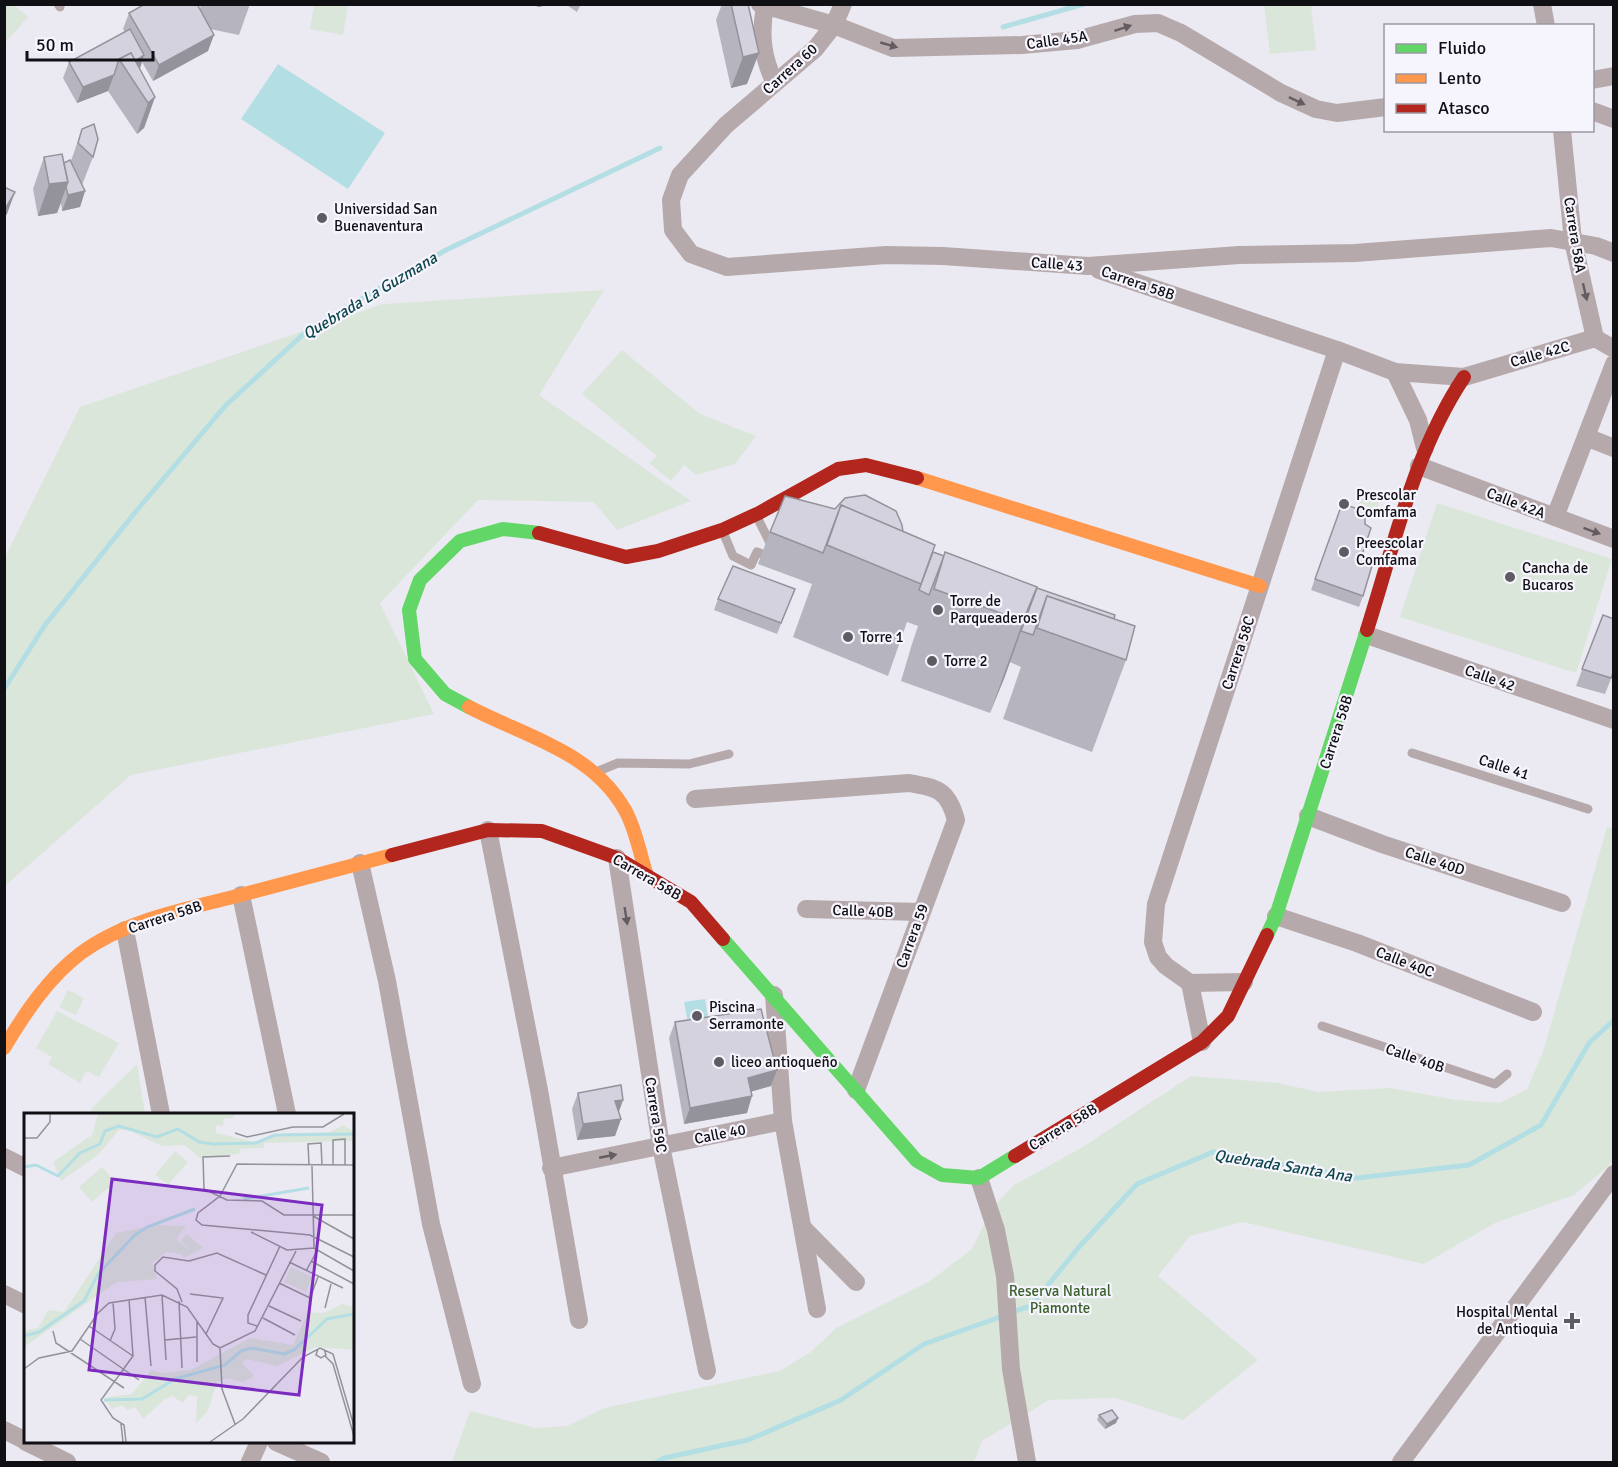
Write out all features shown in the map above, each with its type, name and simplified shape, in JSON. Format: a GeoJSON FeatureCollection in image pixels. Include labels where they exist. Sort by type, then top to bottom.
{"type":"FeatureCollection","features":[{"type":"Feature","properties":{"kind":"street","name":"Carrera 60"},"geometry":{"type":"LineString","coordinates":[[726,125],[815,49],[834,25],[843,4]]}},
{"type":"Feature","properties":{"kind":"street"},"geometry":{"type":"LineString","coordinates":[[1542,4],[1546,24]]}},
{"type":"Feature","properties":{"kind":"street","name":"Calle 45A"},"geometry":{"type":"LineString","coordinates":[[762,5],[834,25],[893,48],[968,48],[1077,40],[1136,24],[1158,22],[1181,33],[1281,93],[1316,109],[1337,113],[1384,107]]}},
{"type":"Feature","properties":{"kind":"street"},"geometry":{"type":"LineString","coordinates":[[762,5],[763,50],[776,83]]}},
{"type":"Feature","properties":{"kind":"street"},"geometry":{"type":"LineString","coordinates":[[1594,80],[1614,76]]}},
{"type":"Feature","properties":{"kind":"street"},"geometry":{"type":"LineString","coordinates":[[1594,111],[1614,119]]}},
{"type":"Feature","properties":{"kind":"street","name":"Calle 43"},"geometry":{"type":"LineString","coordinates":[[726,125],[680,175],[670,200],[673,230],[691,254],[727,267],[886,255],[943,256],[1088,266],[1239,255],[1355,253],[1551,238],[1573,241],[1614,253]]}},
{"type":"Feature","properties":{"kind":"street","name":"Carrera 58A"},"geometry":{"type":"LineString","coordinates":[[1562,132],[1573,241],[1595,338]]}},
{"type":"Feature","properties":{"kind":"street","name":"Carrera 58B"},"geometry":{"type":"LineString","coordinates":[[4,1047],[45,988],[72,961],[95,943],[167,914],[488,830],[542,831],[617,858],[691,902],[917,1161],[942,1175],[979,1178],[1202,1042],[1228,1016],[1276,916],[1425,448],[1444,407],[1464,377],[1395,372],[1337,350],[1088,266]]}},
{"type":"Feature","properties":{"kind":"street"},"geometry":{"type":"LineString","coordinates":[[1595,338],[1614,349]]}},
{"type":"Feature","properties":{"kind":"street","name":"Calle 42C"},"geometry":{"type":"LineString","coordinates":[[1464,377],[1595,338]]}},
{"type":"Feature","properties":{"kind":"street","name":"Carrera 58C"},"geometry":{"type":"LineString","coordinates":[[1190,983],[1166,966],[1158,957],[1153,942],[1156,904],[1337,350]]}},
{"type":"Feature","properties":{"kind":"street"},"geometry":{"type":"LineString","coordinates":[[1555,517],[1614,364]]}},
{"type":"Feature","properties":{"kind":"street"},"geometry":{"type":"LineString","coordinates":[[1395,372],[1418,420],[1425,448]]}},
{"type":"Feature","properties":{"kind":"street"},"geometry":{"type":"LineString","coordinates":[[1586,437],[1614,448]]}},
{"type":"Feature","properties":{"kind":"street"},"geometry":{"type":"LineString","coordinates":[[647,876],[625,810],[594,772],[551,743],[500,723],[445,694],[415,659],[409,610],[420,580],[460,541],[503,529],[534,532],[604,553],[626,557],[658,551],[722,530],[838,469],[866,465],[930,481],[1260,586]]}},
{"type":"Feature","properties":{"kind":"street","name":"Calle 42A"},"geometry":{"type":"LineString","coordinates":[[1419,466],[1614,539]]}},
{"type":"Feature","properties":{"kind":"street","name":"Calle 42"},"geometry":{"type":"LineString","coordinates":[[1367,635],[1613,720]]}},
{"type":"Feature","properties":{"kind":"street","name":"Carrera 59"},"geometry":{"type":"LineString","coordinates":[[695,799],[909,783],[936,787],[951,802],[956,820],[920,912],[856,1090]]}},
{"type":"Feature","properties":{"kind":"street","name":"Calle 40D"},"geometry":{"type":"LineString","coordinates":[[1308,816],[1382,844],[1562,903]]}},
{"type":"Feature","properties":{"kind":"street"},"geometry":{"type":"LineString","coordinates":[[488,830],[539,1090],[579,1320]]}},
{"type":"Feature","properties":{"kind":"street","name":"Carrera 59C"},"geometry":{"type":"LineString","coordinates":[[617,858],[661,1146],[706,1371]]}},
{"type":"Feature","properties":{"kind":"street"},"geometry":{"type":"LineString","coordinates":[[360,863],[387,981],[431,1224],[472,1384]]}},
{"type":"Feature","properties":{"kind":"street"},"geometry":{"type":"LineString","coordinates":[[241,895],[287,1113]]}},
{"type":"Feature","properties":{"kind":"street","name":"Calle 40B"},"geometry":{"type":"LineString","coordinates":[[806,909],[920,912]]}},
{"type":"Feature","properties":{"kind":"street","name":"Calle 40C"},"geometry":{"type":"LineString","coordinates":[[1276,916],[1357,943],[1533,1011]]}},
{"type":"Feature","properties":{"kind":"street"},"geometry":{"type":"LineString","coordinates":[[125,930],[161,1113]]}},
{"type":"Feature","properties":{"kind":"street"},"geometry":{"type":"LineString","coordinates":[[1202,1042],[1190,983],[1244,982]]}},
{"type":"Feature","properties":{"kind":"street"},"geometry":{"type":"LineString","coordinates":[[774,995],[783,1121],[817,1309]]}},
{"type":"Feature","properties":{"kind":"street","name":"Calle 40"},"geometry":{"type":"LineString","coordinates":[[551,1168],[783,1121]]}},
{"type":"Feature","properties":{"kind":"street"},"geometry":{"type":"LineString","coordinates":[[4,1157],[24,1167]]}},
{"type":"Feature","properties":{"kind":"street"},"geometry":{"type":"LineString","coordinates":[[1401,1462],[1614,1174]]}},
{"type":"Feature","properties":{"kind":"street"},"geometry":{"type":"LineString","coordinates":[[979,1178],[996,1230],[1005,1276],[1009,1346],[1027,1462]]}},
{"type":"Feature","properties":{"kind":"street"},"geometry":{"type":"LineString","coordinates":[[803,1228],[856,1282]]}},
{"type":"Feature","properties":{"kind":"street"},"geometry":{"type":"LineString","coordinates":[[4,1294],[24,1304]]}},
{"type":"Feature","properties":{"kind":"street"},"geometry":{"type":"LineString","coordinates":[[4,1430],[24,1440]]}},
{"type":"Feature","properties":{"kind":"street"},"geometry":{"type":"LineString","coordinates":[[30,1443],[67,1462]]}},
{"type":"Feature","properties":{"kind":"street"},"geometry":{"type":"LineString","coordinates":[[249,1462],[258,1443]]}},
{"type":"Feature","properties":{"kind":"street"},"geometry":{"type":"LineString","coordinates":[[278,1443],[321,1462]]}},
{"type":"Feature","properties":{"kind":"lane"},"geometry":{"type":"LineString","coordinates":[[756,514],[772,547]]}},
{"type":"Feature","properties":{"kind":"lane"},"geometry":{"type":"LineString","coordinates":[[722,530],[733,556],[751,565],[757,552],[762,554]]}},
{"type":"Feature","properties":{"kind":"lane","name":"Calle 41"},"geometry":{"type":"LineString","coordinates":[[1412,753],[1588,809]]}},
{"type":"Feature","properties":{"kind":"lane"},"geometry":{"type":"LineString","coordinates":[[594,772],[618,763],[689,764],[729,754]]}},
{"type":"Feature","properties":{"kind":"lane","name":"Calle 40B"},"geometry":{"type":"LineString","coordinates":[[1322,1026],[1495,1084],[1507,1074]]}},
{"type":"Feature","properties":{"kind":"green space"},"geometry":{"type":"Polygon","coordinates":[[[5,4],[14,5],[28,17],[5,43],[5,4]]]}},
{"type":"Feature","properties":{"kind":"green space"},"geometry":{"type":"Polygon","coordinates":[[[314,5],[348,5],[343,35],[310,29],[314,5]]]}},
{"type":"Feature","properties":{"kind":"green space"},"geometry":{"type":"Polygon","coordinates":[[[1264,5],[1311,5],[1316,50],[1270,54],[1264,5]]]}},
{"type":"Feature","properties":{"kind":"green space"},"geometry":{"type":"Polygon","coordinates":[[[604,290],[539,395],[691,501],[617,530],[594,502],[478,500],[380,603],[434,714],[131,775],[5,886],[4,559],[80,407],[383,304],[604,290]]]}},
{"type":"Feature","properties":{"kind":"green space"},"geometry":{"type":"Polygon","coordinates":[[[622,350],[700,414],[756,436],[735,464],[696,475],[684,465],[671,481],[649,463],[657,456],[582,394],[622,350]]]}},
{"type":"Feature","properties":{"kind":"green space"},"geometry":{"type":"Polygon","coordinates":[[[1363,491],[1381,497],[1374,520],[1354,515],[1363,491]]]}},
{"type":"Feature","properties":{"kind":"green space","name":"Cancha de Bucaros"},"geometry":{"type":"Polygon","coordinates":[[[1437,503],[1612,559],[1576,673],[1400,617],[1437,503]]]}},
{"type":"Feature","properties":{"kind":"green space","name":"Reserva Natural Piamonte"},"geometry":{"type":"Polygon","coordinates":[[[1607,827],[1613,828],[1613,1162],[1574,1195],[1495,1223],[1424,1264],[1243,1222],[1190,1236],[1158,1276],[1258,1360],[1183,1420],[1116,1398],[1049,1400],[982,1441],[974,1462],[452,1462],[470,1411],[536,1428],[567,1426],[604,1408],[779,1371],[811,1352],[836,1328],[930,1281],[972,1249],[992,1208],[1014,1185],[1081,1148],[1191,1076],[1278,1083],[1318,1092],[1390,1088],[1457,1100],[1500,1103],[1527,1089],[1543,1052],[1607,827]]]}},
{"type":"Feature","properties":{"kind":"green space"},"geometry":{"type":"Polygon","coordinates":[[[68,990],[84,998],[76,1015],[59,1007],[68,990]]]}},
{"type":"Feature","properties":{"kind":"green space"},"geometry":{"type":"Polygon","coordinates":[[[57,1011],[119,1043],[99,1077],[86,1071],[80,1083],[48,1064],[52,1057],[36,1048],[57,1011]]]}},
{"type":"Feature","properties":{"kind":"green space"},"geometry":{"type":"Polygon","coordinates":[[[137,1064],[145,1113],[90,1113],[137,1064]]]}},
{"type":"Feature","properties":{"kind":"water"},"geometry":{"type":"Polygon","coordinates":[[[278,64],[385,133],[348,189],[241,119],[278,64]]]}},
{"type":"Feature","properties":{"kind":"water","name":"Piscina Serramonte"},"geometry":{"type":"Polygon","coordinates":[[[705,999],[710,1029],[690,1033],[684,1002],[705,999]]]}},
{"type":"Feature","properties":{"kind":"building"},"geometry":{"type":"Polygon","coordinates":[[[145,4],[197,4],[214,35],[159,65],[129,13],[145,4]]]}},
{"type":"Feature","properties":{"kind":"building"},"geometry":{"type":"Polygon","coordinates":[[[731,4],[748,4],[759,53],[743,57],[731,4]]]}},
{"type":"Feature","properties":{"kind":"building"},"geometry":{"type":"Polygon","coordinates":[[[130,29],[144,55],[135,61],[131,53],[119,59],[114,75],[83,87],[69,62],[130,29]]]}},
{"type":"Feature","properties":{"kind":"building"},"geometry":{"type":"Polygon","coordinates":[[[131,53],[155,97],[148,103],[119,59],[131,53]]]}},
{"type":"Feature","properties":{"kind":"building"},"geometry":{"type":"Polygon","coordinates":[[[94,124],[98,139],[93,157],[78,143],[82,129],[94,124]]]}},
{"type":"Feature","properties":{"kind":"building"},"geometry":{"type":"Polygon","coordinates":[[[62,154],[68,182],[49,184],[44,157],[62,154]]]}},
{"type":"Feature","properties":{"kind":"building"},"geometry":{"type":"Polygon","coordinates":[[[70,160],[85,191],[68,195],[64,163],[70,160]]]}},
{"type":"Feature","properties":{"kind":"building"},"geometry":{"type":"Polygon","coordinates":[[[4,187],[15,192],[4,211],[4,187]]]}},
{"type":"Feature","properties":{"kind":"building"},"geometry":{"type":"Polygon","coordinates":[[[865,495],[896,511],[903,532],[841,505],[823,553],[770,532],[785,496],[835,509],[845,498],[865,495]]]}},
{"type":"Feature","properties":{"kind":"building","name":"Preescolar Comfama"},"geometry":{"type":"Polygon","coordinates":[[[1342,504],[1365,511],[1365,524],[1371,528],[1362,555],[1374,559],[1363,596],[1315,579],[1342,504]]]}},
{"type":"Feature","properties":{"kind":"building"},"geometry":{"type":"Polygon","coordinates":[[[841,505],[935,545],[921,584],[827,545],[841,505]]]}},
{"type":"Feature","properties":{"kind":"building"},"geometry":{"type":"Polygon","coordinates":[[[933,552],[944,556],[929,595],[919,590],[933,552]]]}},
{"type":"Feature","properties":{"kind":"building"},"geometry":{"type":"Polygon","coordinates":[[[945,552],[1037,587],[1023,621],[934,589],[945,552]]]}},
{"type":"Feature","properties":{"kind":"building"},"geometry":{"type":"Polygon","coordinates":[[[733,566],[795,589],[781,623],[718,599],[733,566]]]}},
{"type":"Feature","properties":{"kind":"building"},"geometry":{"type":"Polygon","coordinates":[[[1037,588],[1115,615],[1114,619],[1047,596],[1033,635],[1021,631],[1037,588]]]}},
{"type":"Feature","properties":{"kind":"building"},"geometry":{"type":"Polygon","coordinates":[[[1047,596],[1135,626],[1126,660],[1037,628],[1047,596]]]}},
{"type":"Feature","properties":{"kind":"building"},"geometry":{"type":"Polygon","coordinates":[[[1603,615],[1614,619],[1614,671],[1611,678],[1582,669],[1603,615]]]}},
{"type":"Feature","properties":{"kind":"building","name":"liceo antioqueño"},"geometry":{"type":"Polygon","coordinates":[[[761,1009],[777,1070],[748,1078],[752,1096],[690,1108],[675,1022],[761,1009]]]}},
{"type":"Feature","properties":{"kind":"building"},"geometry":{"type":"Polygon","coordinates":[[[621,1085],[623,1100],[615,1101],[621,1119],[583,1124],[578,1093],[621,1085]]]}},
{"type":"Feature","properties":{"kind":"building"},"geometry":{"type":"Polygon","coordinates":[[[1112,1410],[1118,1418],[1107,1424],[1099,1415],[1112,1410]]]}},
{"type":"Feature","properties":{"kind":"waterway"},"geometry":{"type":"LineString","coordinates":[[1003,27],[1084,4]]}},
{"type":"Feature","properties":{"kind":"waterway","name":"Quebrada La Guzmana"},"geometry":{"type":"LineString","coordinates":[[4,689],[45,625],[137,510],[226,405],[308,330],[446,250],[660,148]]}},
{"type":"Feature","properties":{"kind":"waterway","name":"Quebrada Santa Ana"},"geometry":{"type":"LineString","coordinates":[[1012,1312],[1031,1306],[1079,1247],[1137,1184],[1213,1152],[1357,1178],[1469,1165],[1541,1125],[1589,1043],[1614,1020]]}},
{"type":"Feature","properties":{"kind":"waterway","name":"Quebrada Santa Ana"},"geometry":{"type":"LineString","coordinates":[[657,1462],[664,1458],[748,1440],[841,1400],[924,1344],[1003,1316]]}},
{"type":"Feature","properties":{"kind":"traffic: fast"},"geometry":{"type":"LineString","coordinates":[[469,707],[445,694],[415,659],[409,610],[420,580],[460,541],[503,529],[539,533]]}},
{"type":"Feature","properties":{"kind":"traffic: fast"},"geometry":{"type":"LineString","coordinates":[[1267,935],[1276,916],[1367,630]]}},
{"type":"Feature","properties":{"kind":"traffic: fast"},"geometry":{"type":"LineString","coordinates":[[723,939],[917,1161],[942,1175],[979,1178],[1015,1156]]}},
{"type":"Feature","properties":{"kind":"traffic: slow"},"geometry":{"type":"LineString","coordinates":[[917,478],[1260,586]]}},
{"type":"Feature","properties":{"kind":"traffic: slow"},"geometry":{"type":"LineString","coordinates":[[469,707],[555,747],[594,773],[611,790],[629,817],[647,876]]}},
{"type":"Feature","properties":{"kind":"traffic: slow"},"geometry":{"type":"LineString","coordinates":[[4,1048],[29,1009],[58,973],[81,953],[116,933],[174,912],[392,855]]}},
{"type":"Feature","properties":{"kind":"traffic: jam"},"geometry":{"type":"LineString","coordinates":[[1367,630],[1418,468],[1447,406],[1464,377]]}},
{"type":"Feature","properties":{"kind":"traffic: jam"},"geometry":{"type":"LineString","coordinates":[[539,533],[626,557],[658,551],[722,530],[759,513],[838,469],[866,465],[917,478]]}},
{"type":"Feature","properties":{"kind":"traffic: jam"},"geometry":{"type":"LineString","coordinates":[[392,855],[488,830],[542,831],[617,858],[691,902],[723,939]]}},
{"type":"Feature","properties":{"kind":"traffic: jam"},"geometry":{"type":"LineString","coordinates":[[1015,1156],[1202,1042],[1228,1016],[1267,935]]}},
{"type":"Feature","properties":{"kind":"place","name":"Universidad San Buenaventura"},"geometry":{"type":"Point","coordinates":[322,218]}},
{"type":"Feature","properties":{"kind":"place","name":"Prescolar Comfama"},"geometry":{"type":"Point","coordinates":[1344,504]}},
{"type":"Feature","properties":{"kind":"place","name":"Preescolar Comfama"},"geometry":{"type":"Point","coordinates":[1344,552]}},
{"type":"Feature","properties":{"kind":"place","name":"Cancha de Bucaros"},"geometry":{"type":"Point","coordinates":[1510,577]}},
{"type":"Feature","properties":{"kind":"place","name":"Torre de Parqueaderos"},"geometry":{"type":"Point","coordinates":[938,610]}},
{"type":"Feature","properties":{"kind":"place","name":"Torre 1"},"geometry":{"type":"Point","coordinates":[848,637]}},
{"type":"Feature","properties":{"kind":"place","name":"Torre 2"},"geometry":{"type":"Point","coordinates":[932,661]}},
{"type":"Feature","properties":{"kind":"place","name":"Piscina Serramonte"},"geometry":{"type":"Point","coordinates":[697,1016]}},
{"type":"Feature","properties":{"kind":"place","name":"liceo antioqueño"},"geometry":{"type":"Point","coordinates":[719,1062]}},
{"type":"Feature","properties":{"kind":"place","name":"Hospital Mental de Antioquia"},"geometry":{"type":"Point","coordinates":[1572,1321]}}]}
